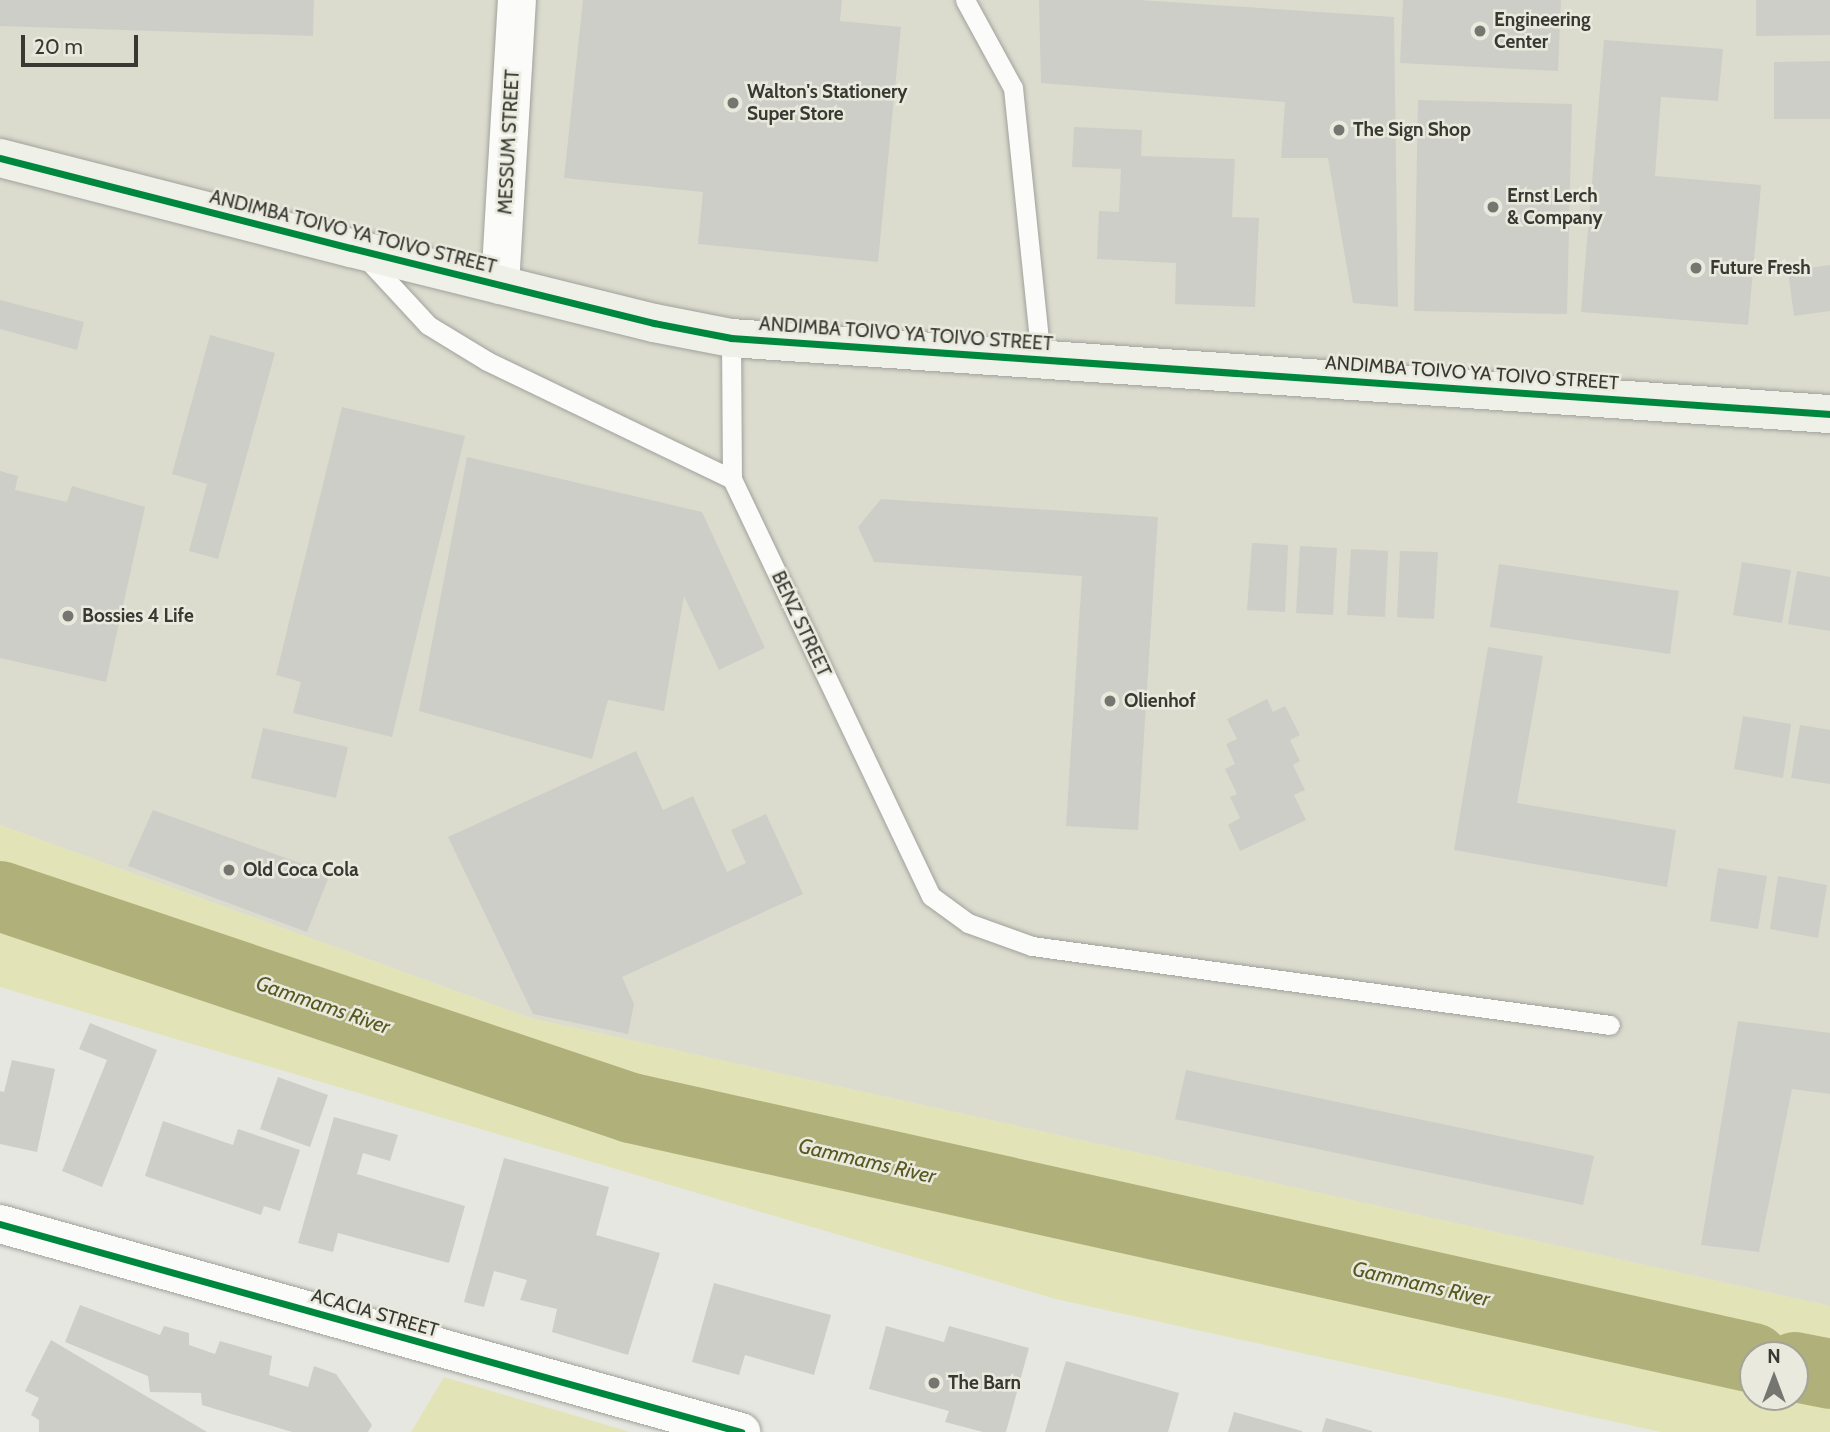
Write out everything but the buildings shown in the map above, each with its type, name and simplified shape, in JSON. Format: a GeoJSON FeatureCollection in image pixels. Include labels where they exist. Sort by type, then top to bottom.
{"type":"FeatureCollection","features":[{"type":"Feature","properties":{"kind":"street","name":"MESSUM STREET"},"geometry":{"type":"LineString","coordinates":[[500,285],[517,0]]}},
{"type":"Feature","properties":{"kind":"street","name":"ANDIMBA TOIVO YA TOIVO STREET"},"geometry":{"type":"LineString","coordinates":[[0,158],[500,285],[731,338],[1830,414]]}},
{"type":"Feature","properties":{"kind":"street","name":"ACACIA STREET"},"geometry":{"type":"LineString","coordinates":[[0,1224],[741,1432]]}},
{"type":"Feature","properties":{"kind":"lane"},"geometry":{"type":"LineString","coordinates":[[965,0],[1013,88],[1041,359]]}},
{"type":"Feature","properties":{"kind":"lane"},"geometry":{"type":"LineString","coordinates":[[357,249],[428,326],[487,361],[733,479]]}},
{"type":"Feature","properties":{"kind":"lane","name":"BENZ STREET"},"geometry":{"type":"LineString","coordinates":[[731,338],[733,479],[931,896],[968,923],[1032,946],[1610,1025]]}},
{"type":"Feature","properties":{"kind":"shaded area"},"geometry":{"type":"Polygon","coordinates":[[[0,0],[1830,0],[1830,1306],[530,1018],[0,825],[0,0]]]}},
{"type":"Feature","properties":{"kind":"green space"},"geometry":{"type":"Polygon","coordinates":[[[0,825],[530,1018],[1830,1306],[1830,1432],[1661,1432],[1056,1299],[0,987],[0,825]]]}},
{"type":"Feature","properties":{"kind":"green space"},"geometry":{"type":"Polygon","coordinates":[[[444,1377],[630,1432],[411,1432],[444,1377]]]}},
{"type":"Feature","properties":{"kind":"waterway","name":"Gammams River"},"geometry":{"type":"LineString","coordinates":[[0,896],[631,1108],[1739,1355]]}},
{"type":"Feature","properties":{"kind":"waterway","name":"Gammams River"},"geometry":{"type":"LineString","coordinates":[[1809,1370],[1830,1374]]}},
{"type":"Feature","properties":{"kind":"cycle path"},"geometry":{"type":"LineString","coordinates":[[0,158],[654,323],[731,338],[1830,414]]}},
{"type":"Feature","properties":{"kind":"cycle path"},"geometry":{"type":"LineString","coordinates":[[0,1224],[741,1432]]}},
{"type":"Feature","properties":{"kind":"place","name":"Engineering Center"},"geometry":{"type":"Point","coordinates":[1480,31]}},
{"type":"Feature","properties":{"kind":"place","name":"Walton's Stationery Super Store"},"geometry":{"type":"Point","coordinates":[733,103]}},
{"type":"Feature","properties":{"kind":"place","name":"The Sign Shop"},"geometry":{"type":"Point","coordinates":[1339,130]}},
{"type":"Feature","properties":{"kind":"place","name":"Ernst Lerch & Company"},"geometry":{"type":"Point","coordinates":[1493,207]}},
{"type":"Feature","properties":{"kind":"place","name":"Future Fresh"},"geometry":{"type":"Point","coordinates":[1696,268]}},
{"type":"Feature","properties":{"kind":"place","name":"Bossies 4 Life"},"geometry":{"type":"Point","coordinates":[68,616]}},
{"type":"Feature","properties":{"kind":"place","name":"Olienhof"},"geometry":{"type":"Point","coordinates":[1110,701]}},
{"type":"Feature","properties":{"kind":"place","name":"Old Coca Cola"},"geometry":{"type":"Point","coordinates":[229,870]}},
{"type":"Feature","properties":{"kind":"place","name":"The Barn"},"geometry":{"type":"Point","coordinates":[934,1383]}}]}
